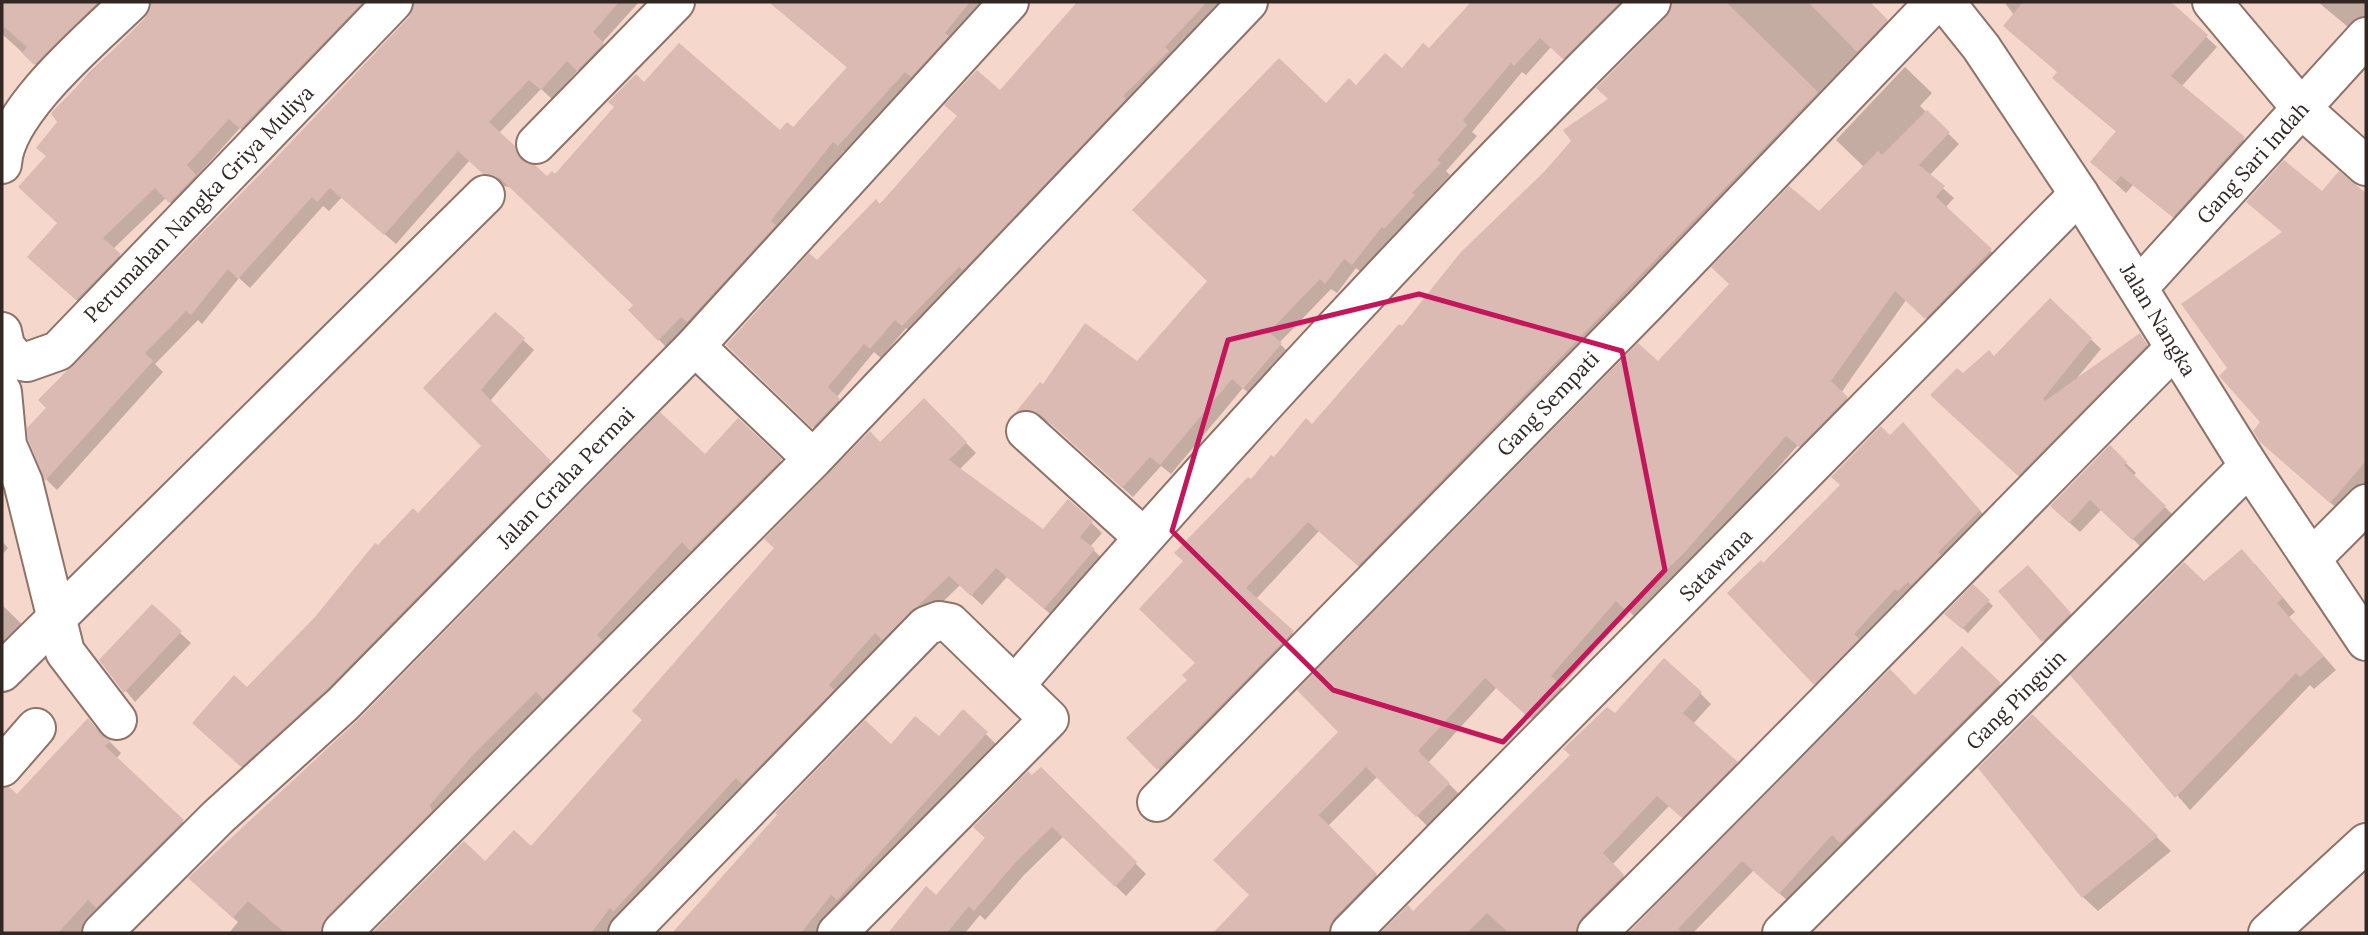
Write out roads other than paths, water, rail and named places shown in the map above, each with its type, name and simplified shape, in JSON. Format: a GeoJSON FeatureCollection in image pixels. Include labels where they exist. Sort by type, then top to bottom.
{"type":"FeatureCollection","features":[{"type":"Feature","properties":{"kind":"street"},"geometry":{"type":"LineString","coordinates":[[2,164],[3,149],[16,122],[66,64],[130,2]]}},
{"type":"Feature","properties":{"kind":"street","name":"Perumahan Nangka Griya Muliya"},"geometry":{"type":"LineString","coordinates":[[2,332],[5,346],[16,360],[27,362],[58,351],[393,2]]}},
{"type":"Feature","properties":{"kind":"street"},"geometry":{"type":"LineString","coordinates":[[536,144],[675,2]]}},
{"type":"Feature","properties":{"kind":"street","name":"Jalan Graha Permai"},"geometry":{"type":"LineString","coordinates":[[102,933],[218,817],[343,704],[695,346],[1009,2]]}},
{"type":"Feature","properties":{"kind":"street"},"geometry":{"type":"LineString","coordinates":[[342,932],[813,459],[1248,2]]}},
{"type":"Feature","properties":{"kind":"street"},"geometry":{"type":"LineString","coordinates":[[1016,684],[1143,537],[1400,258],[1651,2]]}},
{"type":"Feature","properties":{"kind":"street","name":"Gang Sempati"},"geometry":{"type":"LineString","coordinates":[[1157,802],[1644,305],[1935,2]]}},
{"type":"Feature","properties":{"kind":"street","name":"Jalan Nangka"},"geometry":{"type":"LineString","coordinates":[[1945,2],[1981,47],[2079,194],[2249,466],[2366,641]]}},
{"type":"Feature","properties":{"kind":"street"},"geometry":{"type":"LineString","coordinates":[[2212,2],[2302,109],[2366,166]]}},
{"type":"Feature","properties":{"kind":"street","name":"Gang Sari Indah"},"geometry":{"type":"LineString","coordinates":[[2139,287],[2366,37]]}},
{"type":"Feature","properties":{"kind":"street","name":"Satawana"},"geometry":{"type":"LineString","coordinates":[[1350,933],[2079,194]]}},
{"type":"Feature","properties":{"kind":"street"},"geometry":{"type":"LineString","coordinates":[[2,672],[485,195]]}},
{"type":"Feature","properties":{"kind":"street"},"geometry":{"type":"LineString","coordinates":[[695,346],[813,459]]}},
{"type":"Feature","properties":{"kind":"street"},"geometry":{"type":"LineString","coordinates":[[1597,933],[1727,806],[1920,604],[2174,349]]}},
{"type":"Feature","properties":{"kind":"street"},"geometry":{"type":"LineString","coordinates":[[2,394],[7,445],[23,482],[59,618],[65,652],[117,720]]}},
{"type":"Feature","properties":{"kind":"street"},"geometry":{"type":"LineString","coordinates":[[1026,431],[1143,537]]}},
{"type":"Feature","properties":{"kind":"street","name":"Gang Pinguin"},"geometry":{"type":"LineString","coordinates":[[1782,933],[2249,466]]}},
{"type":"Feature","properties":{"kind":"street"},"geometry":{"type":"LineString","coordinates":[[2312,558],[2366,504]]}},
{"type":"Feature","properties":{"kind":"street"},"geometry":{"type":"LineString","coordinates":[[628,933],[926,626],[939,621],[950,623],[1016,684],[1049,719],[837,933]]}},
{"type":"Feature","properties":{"kind":"street"},"geometry":{"type":"LineString","coordinates":[[2,767],[36,728]]}},
{"type":"Feature","properties":{"kind":"street"},"geometry":{"type":"LineString","coordinates":[[2268,933],[2366,843]]}}]}
